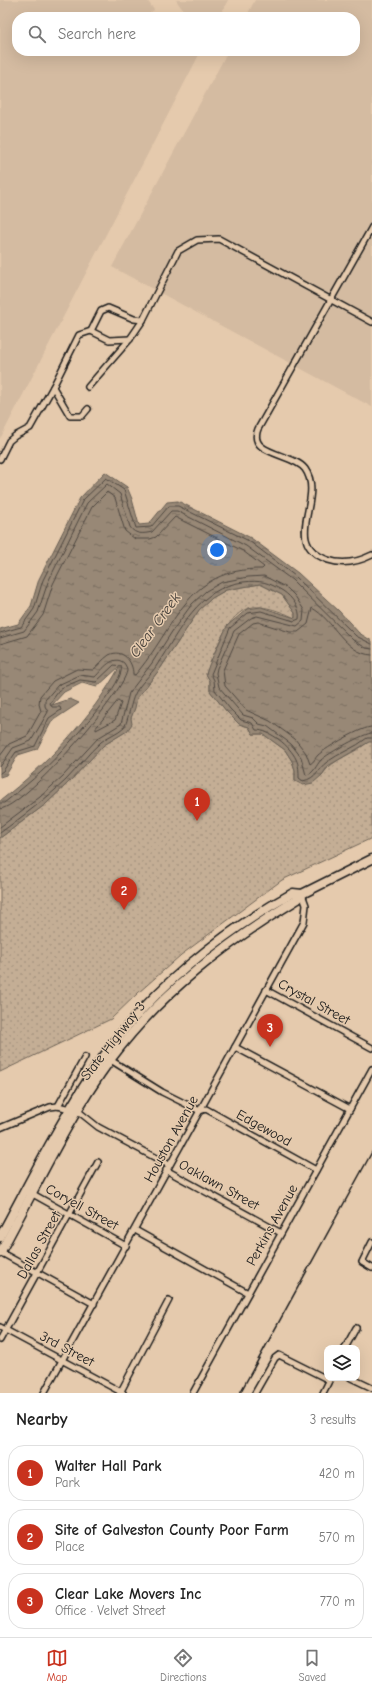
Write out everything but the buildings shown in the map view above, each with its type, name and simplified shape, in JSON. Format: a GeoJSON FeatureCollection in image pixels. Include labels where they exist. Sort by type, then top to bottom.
{"type":"FeatureCollection","features":[{"type":"Feature","properties":{"kind":"main road","name":"State Highway 3"},"geometry":{"type":"LineString","coordinates":[[0,1252],[29,1192],[74,1110],[108,1058],[158,1003],[198,968],[244,932],[298,899],[302,894],[372,859]]}},
{"type":"Feature","properties":{"kind":"main road","name":"State Highway 3"},"geometry":{"type":"LineString","coordinates":[[0,1237],[29,1192]]}},
{"type":"Feature","properties":{"kind":"street"},"geometry":{"type":"LineString","coordinates":[[372,227],[332,300],[258,428],[256,439],[262,448],[294,460],[307,474],[311,491],[304,528],[307,540],[316,553],[330,560],[347,562],[356,561],[372,555]]}},
{"type":"Feature","properties":{"kind":"street"},"geometry":{"type":"LineString","coordinates":[[88,387],[130,339],[143,320],[178,251],[197,240],[219,239],[372,322]]}},
{"type":"Feature","properties":{"kind":"street"},"geometry":{"type":"LineString","coordinates":[[0,459],[9,441],[14,436],[30,428],[79,336],[91,331],[101,311],[108,308],[134,320],[143,320]]}},
{"type":"Feature","properties":{"kind":"street"},"geometry":{"type":"LineString","coordinates":[[91,331],[109,340],[130,339]]}},
{"type":"Feature","properties":{"kind":"street"},"geometry":{"type":"LineString","coordinates":[[53,387],[70,416],[82,416],[88,409]]}},
{"type":"Feature","properties":{"kind":"street","name":"Houston Avenue"},"geometry":{"type":"LineString","coordinates":[[44,1393],[304,922],[306,905],[302,894]]}},
{"type":"Feature","properties":{"kind":"street","name":"Crystal Street"},"geometry":{"type":"LineString","coordinates":[[266,990],[372,1048]]}},
{"type":"Feature","properties":{"kind":"street"},"geometry":{"type":"LineString","coordinates":[[234,1047],[350,1109]]}},
{"type":"Feature","properties":{"kind":"street"},"geometry":{"type":"LineString","coordinates":[[58,1106],[85,1057]]}},
{"type":"Feature","properties":{"kind":"street","name":"Edgewood"},"geometry":{"type":"LineString","coordinates":[[108,1058],[162,1092],[200,1111],[206,1109],[316,1170]]}},
{"type":"Feature","properties":{"kind":"street","name":"Perkins Avenue"},"geometry":{"type":"LineString","coordinates":[[194,1393],[372,1069]]}},
{"type":"Feature","properties":{"kind":"street"},"geometry":{"type":"LineString","coordinates":[[0,1128],[50,1107],[58,1106],[74,1110]]}},
{"type":"Feature","properties":{"kind":"street","name":"Oaklawn Street"},"geometry":{"type":"LineString","coordinates":[[74,1110],[98,1127],[281,1233]]}},
{"type":"Feature","properties":{"kind":"street","name":"Dallas Street"},"geometry":{"type":"LineString","coordinates":[[0,1340],[98,1162]]}},
{"type":"Feature","properties":{"kind":"street","name":"Coryell Street"},"geometry":{"type":"LineString","coordinates":[[29,1192],[126,1246]]}},
{"type":"Feature","properties":{"kind":"street"},"geometry":{"type":"LineString","coordinates":[[135,1230],[248,1293]]}},
{"type":"Feature","properties":{"kind":"street"},"geometry":{"type":"LineString","coordinates":[[372,1242],[362,1262],[372,1268]]}},
{"type":"Feature","properties":{"kind":"street"},"geometry":{"type":"LineString","coordinates":[[0,1252],[94,1304]]}},
{"type":"Feature","properties":{"kind":"street"},"geometry":{"type":"LineString","coordinates":[[121,1393],[169,1300]]}},
{"type":"Feature","properties":{"kind":"street","name":"3rd Street"},"geometry":{"type":"LineString","coordinates":[[0,1327],[121,1393]]}},
{"type":"Feature","properties":{"kind":"street"},"geometry":{"type":"LineString","coordinates":[[348,1345],[356,1328]]}},
{"type":"Feature","properties":{"kind":"street"},"geometry":{"type":"LineString","coordinates":[[255,1393],[277,1356],[282,1356],[324,1376]]}},
{"type":"Feature","properties":{"kind":"street"},"geometry":{"type":"LineString","coordinates":[[323,1393],[329,1381]]}},
{"type":"Feature","properties":{"kind":"street"},"geometry":{"type":"LineString","coordinates":[[357,1381],[372,1388]]}},
{"type":"Feature","properties":{"kind":"shaded area"},"geometry":{"type":"Polygon","coordinates":[[[0,0],[147,0],[154,10],[151,12],[12,12],[12,56],[198,56],[0,439],[0,0]]]}},
{"type":"Feature","properties":{"kind":"shaded area"},"geometry":{"type":"Polygon","coordinates":[[[176,0],[228,0],[222,12],[184,12],[176,0]]]}},
{"type":"Feature","properties":{"kind":"shaded area"},"geometry":{"type":"Polygon","coordinates":[[[255,0],[372,0],[372,407],[112,267],[225,56],[360,56],[360,12],[249,12],[255,0]]]}},
{"type":"Feature","properties":{"kind":"shaded area"},"geometry":{"type":"Polygon","coordinates":[[[260,584],[282,595],[295,613],[295,618],[260,607],[249,608],[240,613],[225,631],[206,674],[210,681],[210,691],[239,724],[249,727],[253,734],[263,734],[285,750],[292,761],[295,770],[295,781],[322,775],[338,760],[357,750],[369,741],[372,742],[372,838],[282,880],[181,955],[111,1019],[0,1072],[0,838],[46,804],[104,745],[127,731],[137,698],[160,669],[199,610],[212,598],[226,590],[260,584]]]}},
{"type":"Feature","properties":{"kind":"water","name":"Clear Creek"},"geometry":{"type":"Polygon","coordinates":[[[105,472],[127,487],[139,525],[149,524],[167,502],[178,501],[251,538],[298,573],[339,611],[359,633],[372,641],[372,742],[369,742],[328,766],[322,775],[313,783],[303,785],[295,781],[295,770],[292,761],[285,750],[263,734],[253,734],[249,727],[239,724],[227,712],[210,691],[210,681],[206,674],[227,626],[247,609],[261,607],[295,618],[295,613],[282,595],[260,584],[226,590],[212,598],[199,610],[160,669],[137,698],[131,718],[132,724],[127,731],[104,745],[46,804],[0,838],[0,801],[34,772],[67,740],[96,704],[120,666],[97,687],[82,683],[64,692],[52,705],[70,699],[79,703],[52,721],[37,749],[18,755],[6,775],[0,777],[0,629],[18,624],[31,606],[39,579],[80,498],[105,472]]]}},
{"type":"Feature","properties":{"kind":"railway"},"geometry":{"type":"LineString","coordinates":[[240,1393],[372,1152]]}},
{"type":"Feature","properties":{"kind":"place","name":"Walter Hall Park"},"geometry":{"type":"Point","coordinates":[197,821]}},
{"type":"Feature","properties":{"kind":"place","name":"Site of Galveston County Poor Farm"},"geometry":{"type":"Point","coordinates":[124,910]}},
{"type":"Feature","properties":{"kind":"place","name":"Clear Lake Movers Inc"},"geometry":{"type":"Point","coordinates":[270,1047]}}]}
